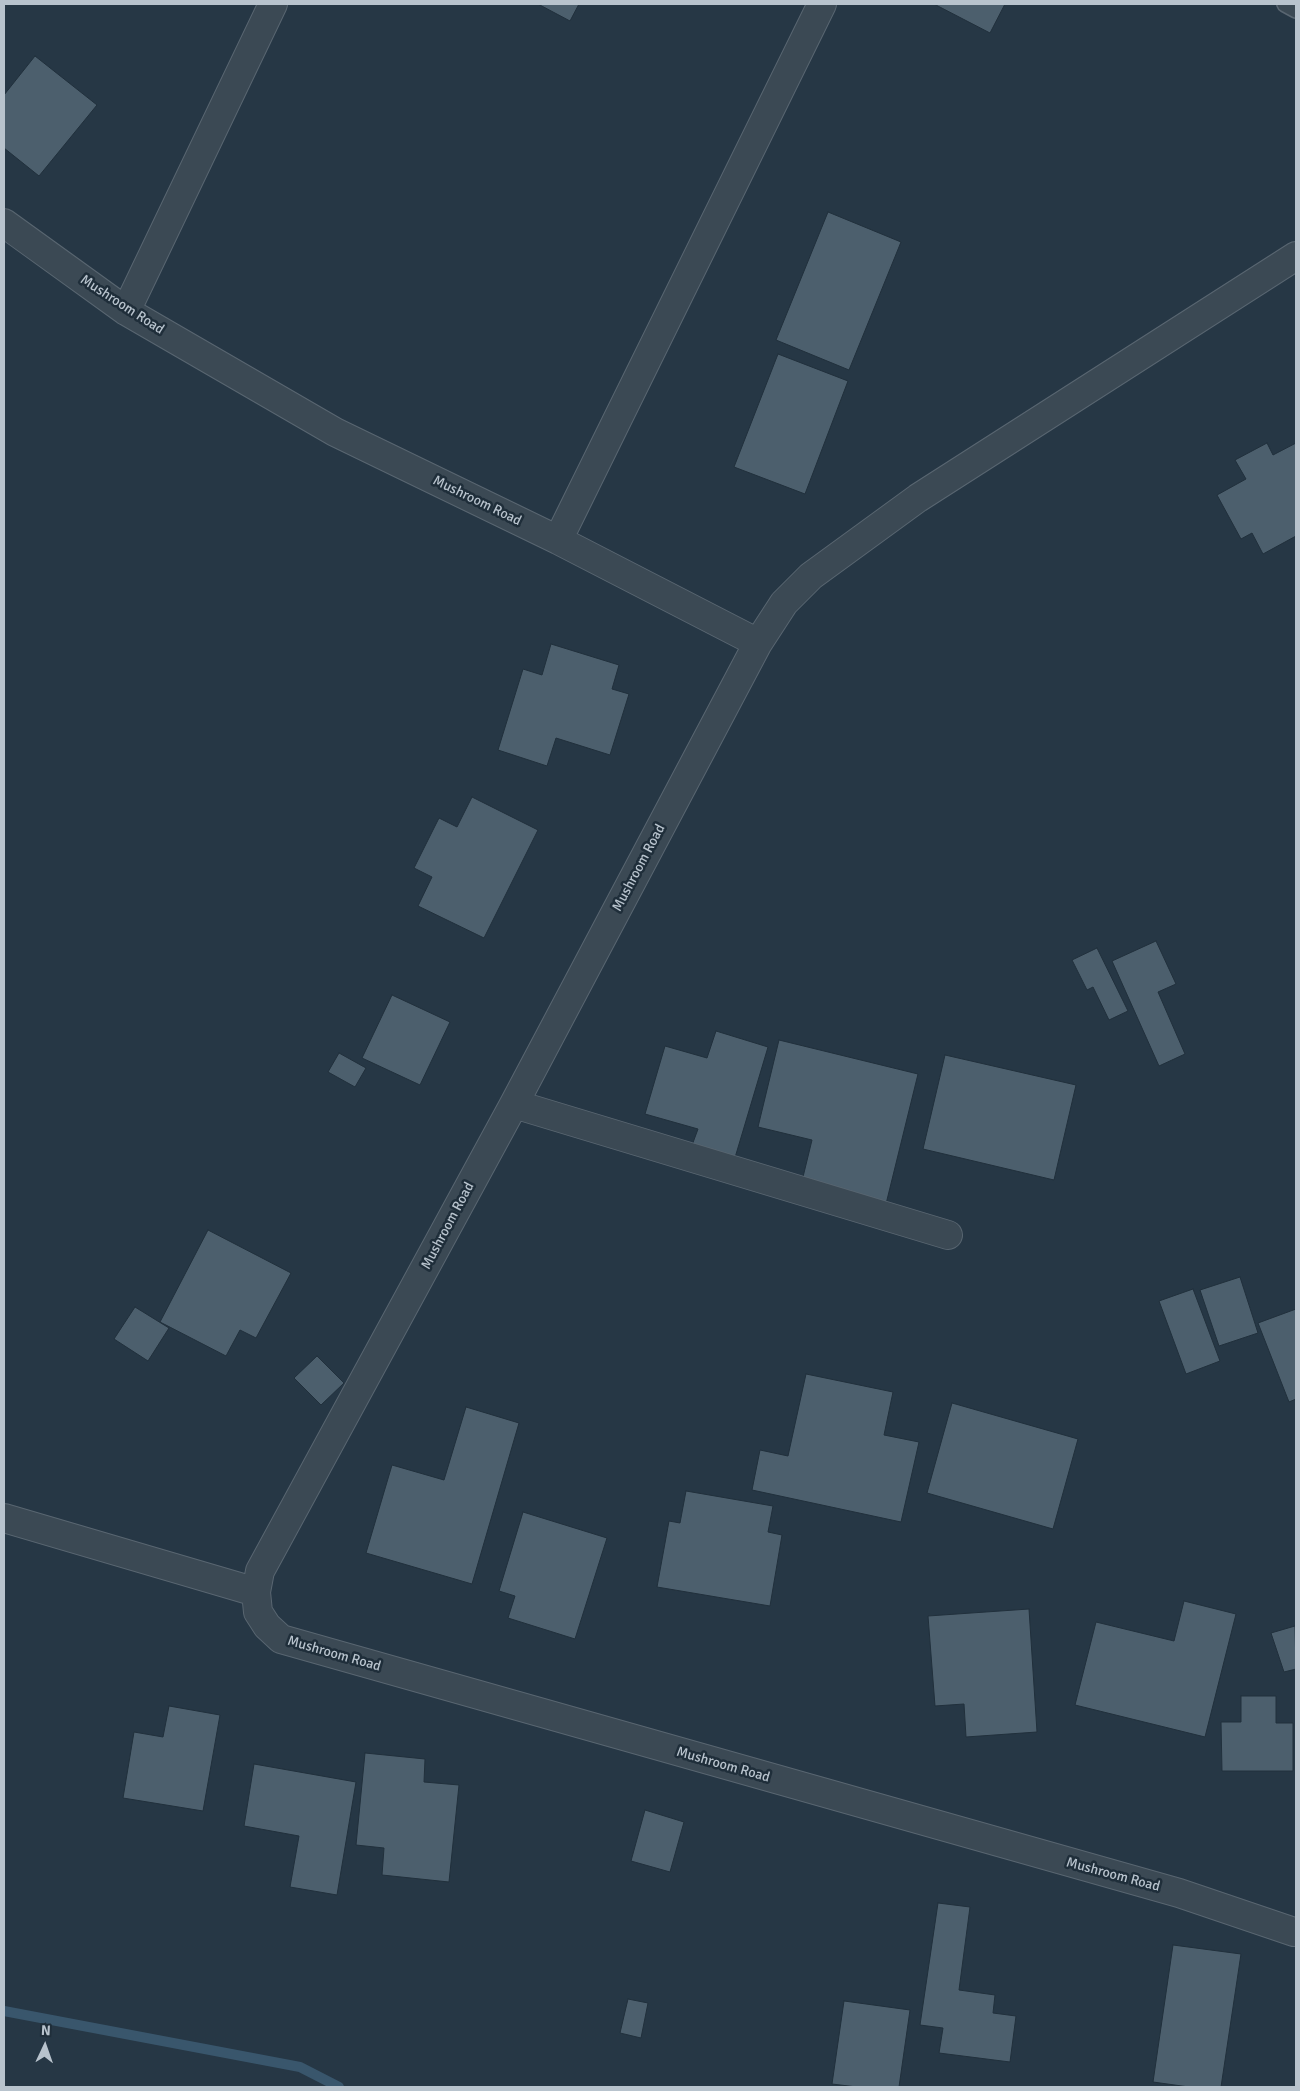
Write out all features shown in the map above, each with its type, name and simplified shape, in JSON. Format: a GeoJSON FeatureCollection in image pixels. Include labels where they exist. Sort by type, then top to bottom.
{"type":"FeatureCollection","features":[{"type":"Feature","properties":{"kind":"street"},"geometry":{"type":"LineString","coordinates":[[126,311],[274,4]]}},
{"type":"Feature","properties":{"kind":"street"},"geometry":{"type":"LineString","coordinates":[[558,540],[822,4]]}},
{"type":"Feature","properties":{"kind":"street","name":"Mushroom Road"},"geometry":{"type":"LineString","coordinates":[[4,223],[126,311],[335,432],[558,540],[758,643],[514,1104],[260,1571],[256,1592],[258,1612],[267,1626],[281,1639],[1179,1893],[1294,1932]]}},
{"type":"Feature","properties":{"kind":"street"},"geometry":{"type":"LineString","coordinates":[[758,643],[784,603],[810,576],[918,498],[1296,256]]}},
{"type":"Feature","properties":{"kind":"street"},"geometry":{"type":"LineString","coordinates":[[514,1104],[948,1235]]}},
{"type":"Feature","properties":{"kind":"street"},"geometry":{"type":"LineString","coordinates":[[4,1518],[256,1592]]}},
{"type":"Feature","properties":{"kind":"lane"},"geometry":{"type":"LineString","coordinates":[[1285,4],[1296,10]]}},
{"type":"Feature","properties":{"kind":"building"},"geometry":{"type":"Polygon","coordinates":[[[538,4],[579,4],[570,21],[538,4]]]}},
{"type":"Feature","properties":{"kind":"building"},"geometry":{"type":"Polygon","coordinates":[[[934,4],[1005,4],[990,33],[934,4]]]}},
{"type":"Feature","properties":{"kind":"building"},"geometry":{"type":"Polygon","coordinates":[[[35,56],[97,105],[39,176],[4,148],[4,95],[35,56]]]}},
{"type":"Feature","properties":{"kind":"building"},"geometry":{"type":"Polygon","coordinates":[[[828,212],[901,242],[849,370],[776,340],[828,212]]]}},
{"type":"Feature","properties":{"kind":"building"},"geometry":{"type":"Polygon","coordinates":[[[778,354],[848,381],[805,494],[734,467],[778,354]]]}},
{"type":"Feature","properties":{"kind":"building"},"geometry":{"type":"Polygon","coordinates":[[[1267,443],[1273,455],[1296,443],[1296,536],[1263,554],[1252,533],[1241,539],[1217,495],[1246,479],[1235,460],[1267,443]]]}},
{"type":"Feature","properties":{"kind":"building"},"geometry":{"type":"Polygon","coordinates":[[[551,644],[619,665],[612,689],[629,694],[610,755],[556,738],[547,766],[498,750],[523,669],[542,675],[551,644]]]}},
{"type":"Feature","properties":{"kind":"building"},"geometry":{"type":"Polygon","coordinates":[[[472,797],[538,830],[484,938],[418,906],[432,877],[414,868],[439,818],[457,827],[472,797]]]}},
{"type":"Feature","properties":{"kind":"building"},"geometry":{"type":"Polygon","coordinates":[[[1156,941],[1176,984],[1158,992],[1185,1054],[1159,1066],[1112,961],[1156,941]]]}},
{"type":"Feature","properties":{"kind":"building"},"geometry":{"type":"Polygon","coordinates":[[[1097,948],[1128,1011],[1109,1020],[1093,987],[1087,990],[1072,960],[1097,948]]]}},
{"type":"Feature","properties":{"kind":"building"},"geometry":{"type":"Polygon","coordinates":[[[392,995],[450,1022],[420,1085],[362,1058],[392,995]]]}},
{"type":"Feature","properties":{"kind":"building"},"geometry":{"type":"Polygon","coordinates":[[[716,1031],[768,1047],[734,1161],[691,1148],[698,1129],[645,1114],[665,1046],[707,1058],[716,1031]]]}},
{"type":"Feature","properties":{"kind":"building"},"geometry":{"type":"Polygon","coordinates":[[[779,1040],[918,1074],[885,1208],[802,1181],[812,1140],[758,1127],[779,1040]]]}},
{"type":"Feature","properties":{"kind":"building"},"geometry":{"type":"Polygon","coordinates":[[[339,1053],[366,1068],[355,1087],[328,1072],[339,1053]]]}},
{"type":"Feature","properties":{"kind":"building"},"geometry":{"type":"Polygon","coordinates":[[[945,1055],[1076,1085],[1054,1180],[923,1149],[945,1055]]]}},
{"type":"Feature","properties":{"kind":"building"},"geometry":{"type":"Polygon","coordinates":[[[208,1230],[291,1273],[256,1338],[240,1330],[226,1356],[160,1322],[208,1230]]]}},
{"type":"Feature","properties":{"kind":"building"},"geometry":{"type":"Polygon","coordinates":[[[1240,1277],[1258,1333],[1219,1346],[1200,1290],[1240,1277]]]}},
{"type":"Feature","properties":{"kind":"building"},"geometry":{"type":"Polygon","coordinates":[[[1193,1289],[1220,1361],[1186,1374],[1159,1301],[1193,1289]]]}},
{"type":"Feature","properties":{"kind":"building"},"geometry":{"type":"Polygon","coordinates":[[[135,1307],[169,1328],[148,1361],[114,1339],[135,1307]]]}},
{"type":"Feature","properties":{"kind":"building"},"geometry":{"type":"Polygon","coordinates":[[[1296,1309],[1296,1399],[1289,1402],[1258,1323],[1296,1309]]]}},
{"type":"Feature","properties":{"kind":"building"},"geometry":{"type":"Polygon","coordinates":[[[317,1356],[344,1383],[321,1405],[294,1378],[317,1356]]]}},
{"type":"Feature","properties":{"kind":"building"},"geometry":{"type":"Polygon","coordinates":[[[806,1374],[893,1392],[884,1435],[919,1442],[901,1522],[752,1490],[760,1450],[788,1456],[806,1374]]]}},
{"type":"Feature","properties":{"kind":"building"},"geometry":{"type":"Polygon","coordinates":[[[952,1403],[1078,1439],[1053,1529],[927,1493],[952,1403]]]}},
{"type":"Feature","properties":{"kind":"building"},"geometry":{"type":"Polygon","coordinates":[[[466,1407],[519,1423],[472,1584],[366,1553],[392,1465],[444,1480],[466,1407]]]}},
{"type":"Feature","properties":{"kind":"building"},"geometry":{"type":"Polygon","coordinates":[[[686,1491],[773,1506],[768,1532],[782,1535],[770,1606],[657,1587],[669,1521],[680,1523],[686,1491]]]}},
{"type":"Feature","properties":{"kind":"building"},"geometry":{"type":"Polygon","coordinates":[[[523,1512],[607,1538],[575,1639],[508,1618],[515,1596],[499,1591],[523,1512]]]}},
{"type":"Feature","properties":{"kind":"building"},"geometry":{"type":"Polygon","coordinates":[[[1184,1601],[1236,1614],[1205,1737],[1075,1705],[1096,1622],[1174,1641],[1184,1601]]]}},
{"type":"Feature","properties":{"kind":"building"},"geometry":{"type":"Polygon","coordinates":[[[1029,1609],[1037,1732],[966,1737],[964,1704],[935,1706],[928,1616],[1029,1609]]]}},
{"type":"Feature","properties":{"kind":"building"},"geometry":{"type":"Polygon","coordinates":[[[1295,1626],[1296,1669],[1284,1672],[1271,1633],[1295,1626]]]}},
{"type":"Feature","properties":{"kind":"building"},"geometry":{"type":"Polygon","coordinates":[[[1241,1696],[1276,1696],[1276,1723],[1293,1723],[1293,1771],[1222,1771],[1221,1722],[1241,1722],[1241,1696]]]}},
{"type":"Feature","properties":{"kind":"building"},"geometry":{"type":"Polygon","coordinates":[[[169,1706],[220,1715],[203,1811],[123,1798],[134,1732],[163,1737],[169,1706]]]}},
{"type":"Feature","properties":{"kind":"building"},"geometry":{"type":"Polygon","coordinates":[[[365,1753],[425,1759],[424,1782],[459,1785],[449,1882],[382,1875],[384,1848],[356,1845],[365,1753]]]}},
{"type":"Feature","properties":{"kind":"building"},"geometry":{"type":"Polygon","coordinates":[[[254,1764],[356,1782],[337,1895],[290,1887],[299,1836],[244,1826],[254,1764]]]}},
{"type":"Feature","properties":{"kind":"building"},"geometry":{"type":"Polygon","coordinates":[[[645,1810],[684,1822],[670,1872],[631,1861],[645,1810]]]}},
{"type":"Feature","properties":{"kind":"building"},"geometry":{"type":"Polygon","coordinates":[[[938,1903],[970,1907],[959,1990],[995,1995],[993,2013],[1016,2016],[1010,2062],[939,2053],[943,2028],[920,2025],[938,1903]]]}},
{"type":"Feature","properties":{"kind":"building"},"geometry":{"type":"Polygon","coordinates":[[[1173,1945],[1241,1954],[1221,2087],[1189,2087],[1153,2082],[1173,1945]]]}},
{"type":"Feature","properties":{"kind":"building"},"geometry":{"type":"Polygon","coordinates":[[[628,1999],[648,2003],[641,2038],[620,2033],[628,1999]]]}},
{"type":"Feature","properties":{"kind":"building"},"geometry":{"type":"Polygon","coordinates":[[[844,2001],[910,2010],[899,2087],[857,2087],[832,2084],[844,2001]]]}},
{"type":"Feature","properties":{"kind":"waterway"},"geometry":{"type":"LineString","coordinates":[[4,2011],[300,2067],[339,2087]]}}]}
